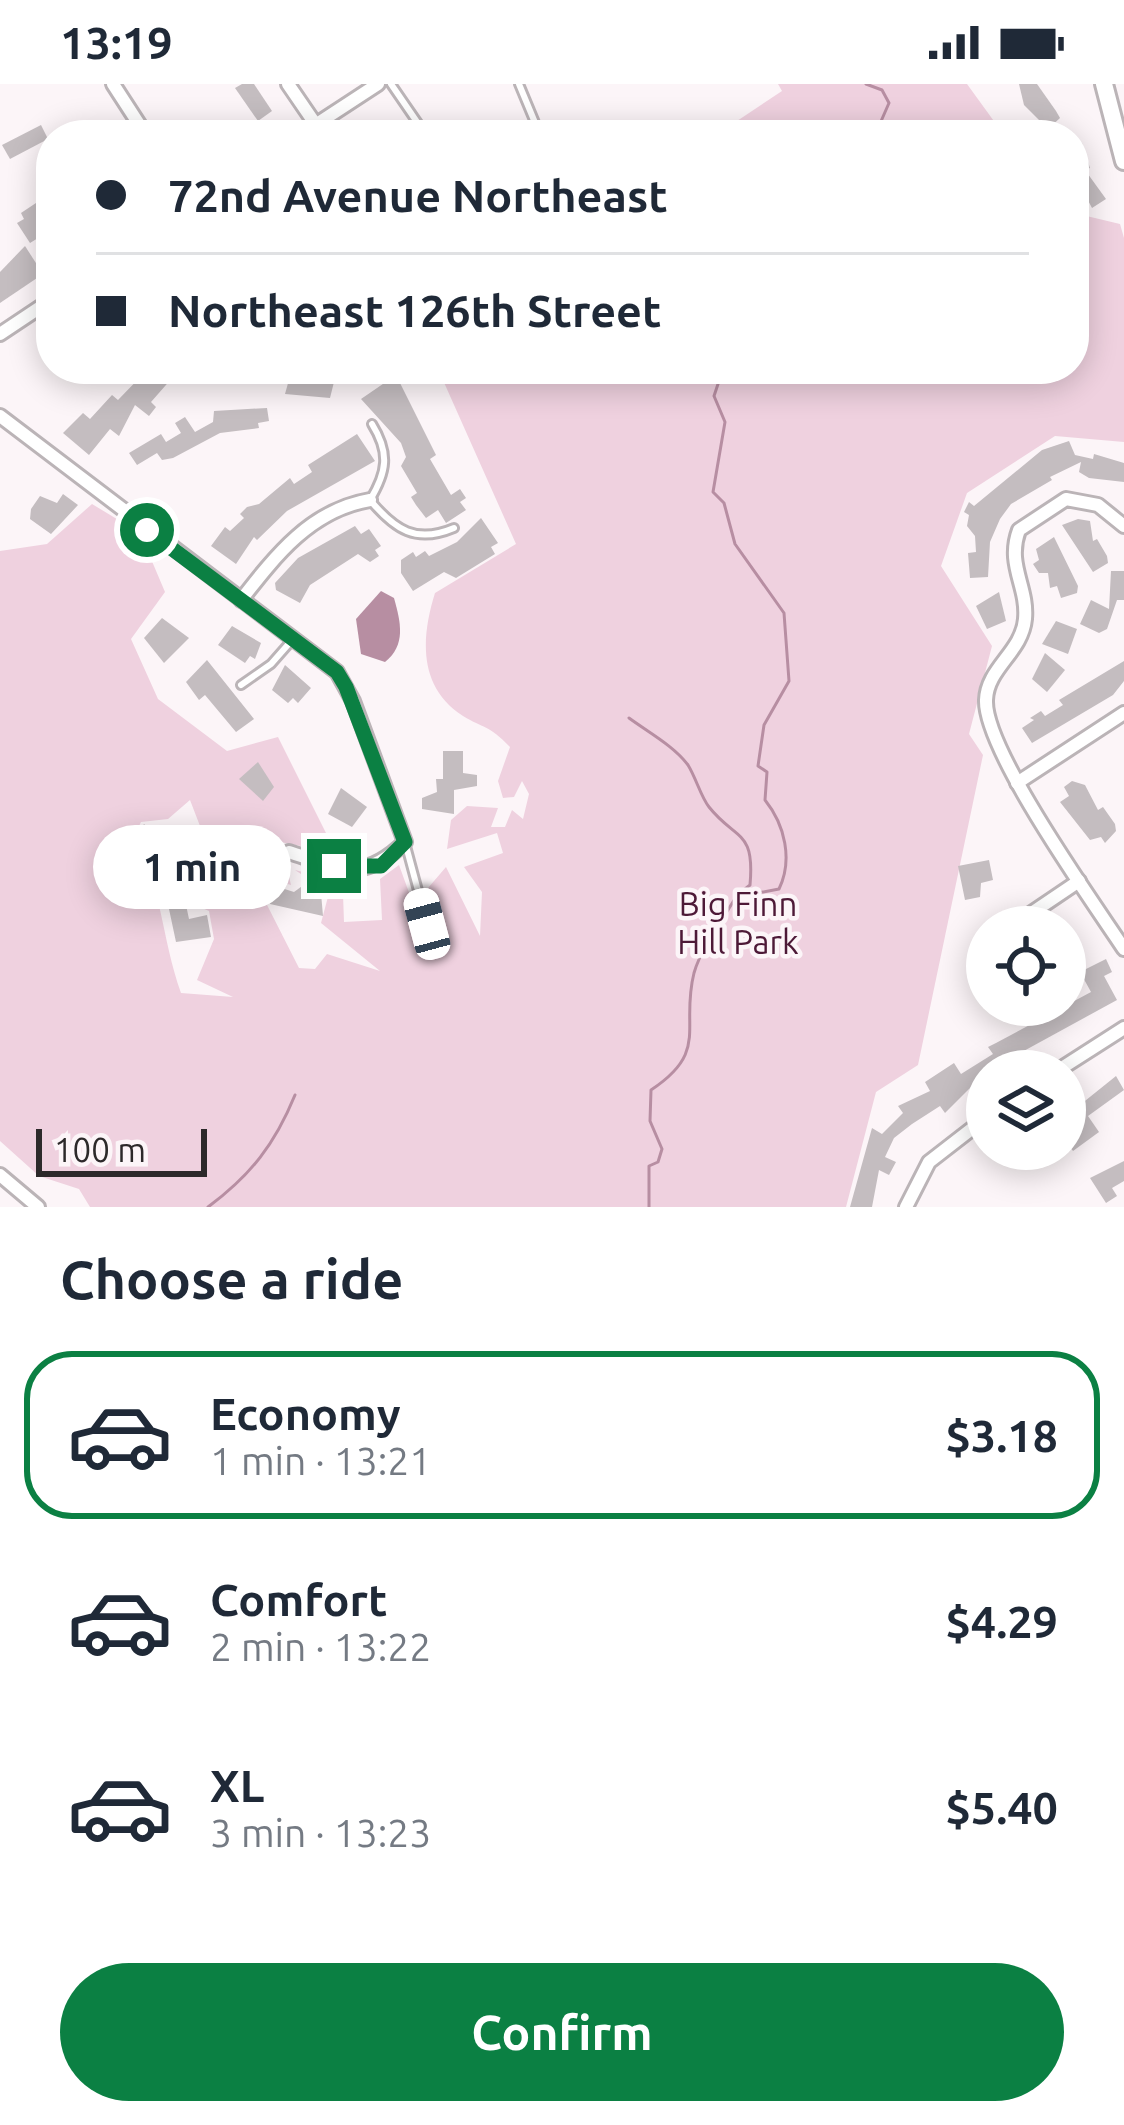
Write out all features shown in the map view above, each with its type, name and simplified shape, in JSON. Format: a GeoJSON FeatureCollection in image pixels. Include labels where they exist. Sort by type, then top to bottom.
{"type":"FeatureCollection","features":[{"type":"Feature","properties":{"kind":"main road"},"geometry":{"type":"LineString","coordinates":[[1104,84],[1124,161]]}},
{"type":"Feature","properties":{"kind":"street"},"geometry":{"type":"LineString","coordinates":[[113,84],[136,120]]}},
{"type":"Feature","properties":{"kind":"street"},"geometry":{"type":"LineString","coordinates":[[288,84],[313,120]]}},
{"type":"Feature","properties":{"kind":"street"},"geometry":{"type":"LineString","coordinates":[[324,120],[378,84]]}},
{"type":"Feature","properties":{"kind":"street"},"geometry":{"type":"LineString","coordinates":[[0,334],[36,310]]}},
{"type":"Feature","properties":{"kind":"street"},"geometry":{"type":"LineString","coordinates":[[0,416],[337,672],[405,842],[381,866],[369,870],[334,866],[290,852]]}},
{"type":"Feature","properties":{"kind":"street"},"geometry":{"type":"LineString","coordinates":[[1124,526],[1082,499],[1052,504],[1019,530],[1011,558],[1026,612],[1024,631],[987,687],[986,715],[1016,783],[1124,949]]}},
{"type":"Feature","properties":{"kind":"street"},"geometry":{"type":"LineString","coordinates":[[241,600],[299,533],[347,504],[370,500]]}},
{"type":"Feature","properties":{"kind":"street"},"geometry":{"type":"LineString","coordinates":[[1016,783],[1124,713]]}},
{"type":"Feature","properties":{"kind":"street"},"geometry":{"type":"LineString","coordinates":[[1042,906],[1079,881]]}},
{"type":"Feature","properties":{"kind":"street"},"geometry":{"type":"LineString","coordinates":[[1086,1052],[1124,1028]]}},
{"type":"Feature","properties":{"kind":"street"},"geometry":{"type":"LineString","coordinates":[[908,1200],[940,1151],[966,1133]]}},
{"type":"Feature","properties":{"kind":"street"},"geometry":{"type":"LineString","coordinates":[[0,1175],[38,1207]]}},
{"type":"Feature","properties":{"kind":"lane"},"geometry":{"type":"LineString","coordinates":[[391,84],[416,120]]}},
{"type":"Feature","properties":{"kind":"lane"},"geometry":{"type":"LineString","coordinates":[[519,84],[534,120]]}},
{"type":"Feature","properties":{"kind":"lane"},"geometry":{"type":"LineString","coordinates":[[372,424],[386,457],[385,476],[370,500],[403,532],[428,535],[454,528]]}},
{"type":"Feature","properties":{"kind":"lane"},"geometry":{"type":"LineString","coordinates":[[241,685],[272,664],[293,638]]}},
{"type":"Feature","properties":{"kind":"lane"},"geometry":{"type":"LineString","coordinates":[[405,842],[427,924]]}},
{"type":"Feature","properties":{"kind":"green space"},"geometry":{"type":"Polygon","coordinates":[[[778,84],[967,84],[993,120],[738,120],[782,91],[778,84]]]}},
{"type":"Feature","properties":{"kind":"green space","name":"Big Finn Hill Park"},"geometry":{"type":"Polygon","coordinates":[[[1089,217],[1120,224],[1124,238],[1124,442],[1055,436],[967,493],[941,566],[992,646],[969,734],[983,755],[918,1065],[876,1092],[846,1207],[90,1207],[79,1189],[39,1176],[0,1141],[0,551],[47,544],[92,504],[140,533],[165,592],[131,639],[158,699],[227,751],[278,737],[336,853],[200,826],[190,800],[168,819],[141,822],[134,836],[151,875],[181,993],[233,997],[197,980],[214,939],[209,911],[175,896],[175,871],[201,833],[284,856],[291,885],[277,881],[265,901],[299,968],[315,969],[327,954],[380,971],[321,923],[329,893],[295,870],[358,886],[343,894],[344,922],[382,920],[380,879],[399,865],[419,920],[438,912],[428,888],[446,867],[480,936],[482,892],[464,867],[503,853],[497,833],[447,849],[451,820],[467,806],[498,808],[491,827],[505,827],[512,810],[523,819],[529,794],[522,781],[514,797],[503,798],[498,781],[510,747],[463,716],[438,691],[427,660],[427,627],[435,593],[516,544],[445,384],[1089,384],[1089,217]]]}},
{"type":"Feature","properties":{"kind":"shaded area"},"geometry":{"type":"Polygon","coordinates":[[[381,591],[394,598],[400,625],[399,641],[385,662],[361,654],[356,619],[381,591]]]}},
{"type":"Feature","properties":{"kind":"building"},"geometry":{"type":"Polygon","coordinates":[[[254,84],[272,111],[257,120],[235,88],[254,84]]]}},
{"type":"Feature","properties":{"kind":"building"},"geometry":{"type":"Polygon","coordinates":[[[1019,84],[1037,84],[1060,118],[1039,120],[1024,105],[1019,84]]]}},
{"type":"Feature","properties":{"kind":"building"},"geometry":{"type":"Polygon","coordinates":[[[36,128],[36,145],[10,159],[2,145],[36,128]]]}},
{"type":"Feature","properties":{"kind":"building"},"geometry":{"type":"Polygon","coordinates":[[[1089,176],[1106,199],[1092,208],[1089,202],[1089,176]]]}},
{"type":"Feature","properties":{"kind":"building"},"geometry":{"type":"Polygon","coordinates":[[[36,203],[36,239],[30,243],[17,223],[24,219],[21,213],[36,203]]]}},
{"type":"Feature","properties":{"kind":"building"},"geometry":{"type":"Polygon","coordinates":[[[25,246],[36,263],[36,279],[0,303],[0,272],[25,246]]]}},
{"type":"Feature","properties":{"kind":"building"},"geometry":{"type":"Polygon","coordinates":[[[133,384],[167,384],[151,402],[156,407],[149,416],[135,405],[119,436],[110,429],[89,455],[63,433],[83,413],[90,419],[112,395],[118,400],[133,384]]]}},
{"type":"Feature","properties":{"kind":"building"},"geometry":{"type":"Polygon","coordinates":[[[288,384],[334,384],[330,398],[285,394],[288,384]]]}},
{"type":"Feature","properties":{"kind":"building"},"geometry":{"type":"Polygon","coordinates":[[[383,384],[400,384],[436,455],[430,459],[451,495],[460,489],[466,510],[446,523],[438,510],[426,518],[411,497],[417,493],[401,466],[406,457],[401,443],[361,399],[383,384]]]}},
{"type":"Feature","properties":{"kind":"building"},"geometry":{"type":"Polygon","coordinates":[[[267,408],[269,421],[258,423],[259,428],[220,433],[173,458],[162,460],[157,453],[137,465],[129,453],[161,434],[166,442],[181,433],[175,423],[185,417],[195,432],[213,422],[214,411],[267,408]]]}},
{"type":"Feature","properties":{"kind":"building"},"geometry":{"type":"Polygon","coordinates":[[[357,434],[375,461],[287,511],[257,540],[254,537],[236,564],[211,546],[225,527],[230,531],[244,518],[240,514],[247,507],[259,504],[290,478],[294,484],[312,472],[308,465],[357,434]]]}},
{"type":"Feature","properties":{"kind":"building"},"geometry":{"type":"Polygon","coordinates":[[[1069,441],[1075,455],[1093,459],[1094,454],[1124,463],[1124,482],[1089,478],[1079,472],[1081,462],[1050,477],[1052,480],[1011,504],[990,542],[988,577],[970,578],[968,553],[976,552],[975,536],[967,526],[969,515],[964,512],[969,502],[974,506],[1042,450],[1069,441]]]}},
{"type":"Feature","properties":{"kind":"building"},"geometry":{"type":"Polygon","coordinates":[[[63,494],[78,505],[51,534],[30,519],[31,509],[40,496],[57,503],[63,494]]]}},
{"type":"Feature","properties":{"kind":"building"},"geometry":{"type":"Polygon","coordinates":[[[481,518],[498,543],[491,547],[495,554],[456,578],[444,572],[413,591],[401,573],[401,560],[413,552],[416,557],[425,551],[429,556],[457,542],[481,518]]]}},
{"type":"Feature","properties":{"kind":"building"},"geometry":{"type":"Polygon","coordinates":[[[1078,519],[1090,521],[1093,541],[1097,539],[1107,556],[1108,563],[1093,572],[1062,525],[1078,519]]]}},
{"type":"Feature","properties":{"kind":"building"},"geometry":{"type":"Polygon","coordinates":[[[355,526],[361,534],[369,529],[381,546],[375,550],[379,556],[370,562],[358,554],[310,585],[300,603],[276,590],[275,583],[298,558],[355,526]]]}},
{"type":"Feature","properties":{"kind":"building"},"geometry":{"type":"Polygon","coordinates":[[[1054,537],[1078,586],[1077,593],[1061,598],[1057,586],[1050,588],[1048,573],[1039,573],[1033,564],[1039,560],[1036,549],[1054,537]]]}},
{"type":"Feature","properties":{"kind":"building"},"geometry":{"type":"Polygon","coordinates":[[[1111,571],[1124,571],[1124,600],[1117,600],[1107,629],[1099,633],[1080,624],[1091,600],[1109,609],[1111,571]]]}},
{"type":"Feature","properties":{"kind":"building"},"geometry":{"type":"Polygon","coordinates":[[[999,592],[1006,621],[987,629],[976,606],[999,592]]]}},
{"type":"Feature","properties":{"kind":"building"},"geometry":{"type":"Polygon","coordinates":[[[162,618],[189,638],[164,663],[144,638],[162,618]]]}},
{"type":"Feature","properties":{"kind":"building"},"geometry":{"type":"Polygon","coordinates":[[[1056,621],[1077,629],[1068,654],[1042,644],[1056,621]]]}},
{"type":"Feature","properties":{"kind":"building"},"geometry":{"type":"Polygon","coordinates":[[[232,626],[261,643],[255,659],[250,656],[245,663],[218,645],[232,626]]]}},
{"type":"Feature","properties":{"kind":"building"},"geometry":{"type":"Polygon","coordinates":[[[1045,653],[1065,670],[1047,692],[1032,679],[1045,653]]]}},
{"type":"Feature","properties":{"kind":"building"},"geometry":{"type":"Polygon","coordinates":[[[207,660],[254,719],[236,732],[205,695],[199,700],[186,682],[207,660]]]}},
{"type":"Feature","properties":{"kind":"building"},"geometry":{"type":"Polygon","coordinates":[[[1124,661],[1124,681],[1113,695],[1032,743],[1022,728],[1034,720],[1030,718],[1041,711],[1045,716],[1063,705],[1059,700],[1124,661]]]}},
{"type":"Feature","properties":{"kind":"building"},"geometry":{"type":"Polygon","coordinates":[[[285,665],[311,688],[298,703],[293,698],[288,703],[272,690],[285,665]]]}},
{"type":"Feature","properties":{"kind":"building"},"geometry":{"type":"Polygon","coordinates":[[[443,751],[463,751],[463,773],[477,775],[477,786],[454,790],[454,814],[422,809],[422,798],[437,792],[436,779],[443,779],[443,751]]]}},
{"type":"Feature","properties":{"kind":"building"},"geometry":{"type":"Polygon","coordinates":[[[258,762],[274,787],[263,801],[239,779],[258,762]]]}},
{"type":"Feature","properties":{"kind":"building"},"geometry":{"type":"Polygon","coordinates":[[[1072,781],[1085,785],[1098,810],[1103,807],[1115,824],[1116,831],[1105,843],[1101,837],[1090,840],[1060,802],[1069,796],[1064,787],[1072,781]]]}},
{"type":"Feature","properties":{"kind":"building"},"geometry":{"type":"Polygon","coordinates":[[[341,788],[367,807],[352,827],[328,814],[341,788]]]}},
{"type":"Feature","properties":{"kind":"building"},"geometry":{"type":"Polygon","coordinates":[[[144,824],[172,852],[155,873],[128,853],[144,824]]]}},
{"type":"Feature","properties":{"kind":"building"},"geometry":{"type":"Polygon","coordinates":[[[989,860],[993,880],[981,883],[980,897],[965,900],[958,866],[989,860]]]}},
{"type":"Feature","properties":{"kind":"building"},"geometry":{"type":"Polygon","coordinates":[[[305,884],[321,893],[323,916],[270,904],[275,886],[294,892],[305,884]]]}},
{"type":"Feature","properties":{"kind":"building"},"geometry":{"type":"Polygon","coordinates":[[[186,905],[189,919],[207,915],[211,937],[176,942],[169,909],[186,905]]]}},
{"type":"Feature","properties":{"kind":"building"},"geometry":{"type":"Polygon","coordinates":[[[1106,959],[1112,972],[1104,976],[1117,1000],[1086,1017],[1086,995],[1091,992],[1086,969],[1106,959]]]}},
{"type":"Feature","properties":{"kind":"building"},"geometry":{"type":"Polygon","coordinates":[[[1027,1026],[1069,1026],[1025,1050],[988,1047],[1027,1026]]]}},
{"type":"Feature","properties":{"kind":"building"},"geometry":{"type":"Polygon","coordinates":[[[954,1063],[961,1074],[966,1071],[966,1092],[945,1113],[940,1106],[894,1138],[885,1157],[896,1162],[889,1175],[879,1170],[872,1207],[850,1207],[872,1128],[882,1134],[903,1113],[898,1106],[930,1091],[925,1082],[954,1063]]]}},
{"type":"Feature","properties":{"kind":"building"},"geometry":{"type":"Polygon","coordinates":[[[1116,1076],[1124,1090],[1088,1116],[1099,1132],[1086,1142],[1086,1100],[1116,1076]]]}},
{"type":"Feature","properties":{"kind":"building"},"geometry":{"type":"Polygon","coordinates":[[[1124,1161],[1124,1181],[1112,1188],[1117,1196],[1106,1203],[1090,1178],[1124,1161]]]}},
{"type":"Feature","properties":{"kind":"waterway"},"geometry":{"type":"LineString","coordinates":[[866,84],[882,90],[889,103],[882,120]]}},
{"type":"Feature","properties":{"kind":"waterway"},"geometry":{"type":"LineString","coordinates":[[649,1207],[649,1166],[658,1162],[662,1149],[650,1121],[651,1090],[681,1063],[687,1050],[697,963],[736,897],[779,889],[786,866],[782,832],[765,800],[767,772],[758,766],[764,725],[789,681],[784,613],[735,544],[724,503],[713,492],[725,422],[714,396],[718,384]]}},
{"type":"Feature","properties":{"kind":"waterway"},"geometry":{"type":"LineString","coordinates":[[629,718],[682,758],[709,807],[742,838],[751,867],[750,885],[740,893]]}},
{"type":"Feature","properties":{"kind":"waterway"},"geometry":{"type":"LineString","coordinates":[[208,1207],[260,1157],[295,1095]]}},
{"type":"Feature","properties":{"kind":"route"},"geometry":{"type":"LineString","coordinates":[[147,530],[337,672],[346,687],[405,842],[381,866],[369,870],[334,866]]}}]}
